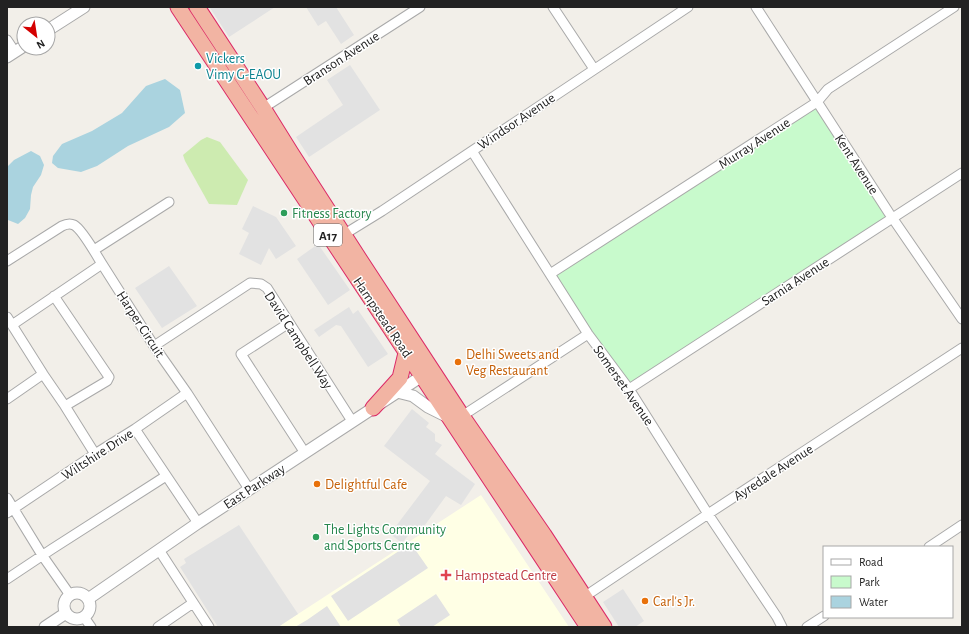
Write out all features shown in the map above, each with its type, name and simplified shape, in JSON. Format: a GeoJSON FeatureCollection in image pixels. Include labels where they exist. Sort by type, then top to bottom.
{"type":"FeatureCollection","features":[{"type":"Feature","properties":{"kind":"highway","name":"Hampstead Road"},"geometry":{"type":"LineString","coordinates":[[178,7],[250,117],[410,348],[455,418],[531,543],[579,601],[604,627]]}},
{"type":"Feature","properties":{"kind":"highway","name":"Hampstead Road"},"geometry":{"type":"LineString","coordinates":[[197,7],[343,235],[410,348],[422,376],[455,418]]}},
{"type":"Feature","properties":{"kind":"highway"},"geometry":{"type":"LineString","coordinates":[[250,117],[263,108]]}},
{"type":"Feature","properties":{"kind":"highway"},"geometry":{"type":"LineString","coordinates":[[373,408],[400,378],[410,348]]}},
{"type":"Feature","properties":{"kind":"highway","name":"Hampstead Road"},"geometry":{"type":"LineString","coordinates":[[579,601],[588,627]]}},
{"type":"Feature","properties":{"kind":"street"},"geometry":{"type":"LineString","coordinates":[[56,25],[84,7]]}},
{"type":"Feature","properties":{"kind":"street","name":"Branson Avenue"},"geometry":{"type":"LineString","coordinates":[[263,108],[420,7]]}},
{"type":"Feature","properties":{"kind":"street"},"geometry":{"type":"LineString","coordinates":[[553,7],[594,69]]}},
{"type":"Feature","properties":{"kind":"street","name":"Windsor Avenue"},"geometry":{"type":"LineString","coordinates":[[343,235],[382,211],[688,7]]}},
{"type":"Feature","properties":{"kind":"street","name":"Kent Avenue"},"geometry":{"type":"LineString","coordinates":[[756,7],[892,218],[962,319]]}},
{"type":"Feature","properties":{"kind":"street","name":"Murray Avenue"},"geometry":{"type":"LineString","coordinates":[[550,274],[817,102],[828,89],[954,7]]}},
{"type":"Feature","properties":{"kind":"street"},"geometry":{"type":"LineString","coordinates":[[7,40],[15,52]]}},
{"type":"Feature","properties":{"kind":"street","name":"Somerset Avenue"},"geometry":{"type":"LineString","coordinates":[[472,151],[588,334],[629,389],[708,514],[777,617],[782,627]]}},
{"type":"Feature","properties":{"kind":"street","name":"Sarnia Avenue"},"geometry":{"type":"LineString","coordinates":[[629,389],[962,173]]}},
{"type":"Feature","properties":{"kind":"street"},"geometry":{"type":"LineString","coordinates":[[94,250],[169,202]]}},
{"type":"Feature","properties":{"kind":"street","name":"Harper Circuit"},"geometry":{"type":"LineString","coordinates":[[7,261],[62,226],[68,224],[74,225],[78,228],[94,250],[154,346],[187,393],[250,489]]}},
{"type":"Feature","properties":{"kind":"street"},"geometry":{"type":"LineString","coordinates":[[95,454],[9,321],[54,296],[102,264]]}},
{"type":"Feature","properties":{"kind":"street","name":"David Campbell Way"},"geometry":{"type":"LineString","coordinates":[[154,346],[250,283],[261,284],[267,288],[352,421]]}},
{"type":"Feature","properties":{"kind":"street"},"geometry":{"type":"LineString","coordinates":[[54,296],[109,377],[107,381],[65,406]]}},
{"type":"Feature","properties":{"kind":"street"},"geometry":{"type":"LineString","coordinates":[[289,323],[241,354],[305,453]]}},
{"type":"Feature","properties":{"kind":"street"},"geometry":{"type":"LineString","coordinates":[[397,392],[413,396],[428,406],[455,418],[588,334]]}},
{"type":"Feature","properties":{"kind":"street","name":"Ayredale Avenue"},"geometry":{"type":"LineString","coordinates":[[579,601],[708,514],[962,348]]}},
{"type":"Feature","properties":{"kind":"street"},"geometry":{"type":"LineString","coordinates":[[7,399],[42,374]]}},
{"type":"Feature","properties":{"kind":"street","name":"East Parkway"},"geometry":{"type":"LineString","coordinates":[[88,599],[198,523],[422,376]]}},
{"type":"Feature","properties":{"kind":"street","name":"Wiltshire Drive"},"geometry":{"type":"LineString","coordinates":[[11,511],[187,393]]}},
{"type":"Feature","properties":{"kind":"street"},"geometry":{"type":"LineString","coordinates":[[135,429],[198,523]]}},
{"type":"Feature","properties":{"kind":"street"},"geometry":{"type":"LineString","coordinates":[[7,579],[166,476]]}},
{"type":"Feature","properties":{"kind":"street"},"geometry":{"type":"LineString","coordinates":[[7,498],[11,511],[70,595]]}},
{"type":"Feature","properties":{"kind":"street"},"geometry":{"type":"LineString","coordinates":[[931,546],[962,526]]}},
{"type":"Feature","properties":{"kind":"street"},"geometry":{"type":"LineString","coordinates":[[159,550],[209,627]]}},
{"type":"Feature","properties":{"kind":"street"},"geometry":{"type":"LineString","coordinates":[[77,593],[88,599],[90,606],[87,614],[80,618],[72,618],[66,613],[64,605],[70,595],[77,593]]}},
{"type":"Feature","properties":{"kind":"street"},"geometry":{"type":"LineString","coordinates":[[158,627],[193,603]]}},
{"type":"Feature","properties":{"kind":"street"},"geometry":{"type":"LineString","coordinates":[[45,627],[66,613]]}},
{"type":"Feature","properties":{"kind":"street"},"geometry":{"type":"LineString","coordinates":[[84,616],[90,627]]}},
{"type":"Feature","properties":{"kind":"street","name":"Somerset Avenue"},"geometry":{"type":"LineString","coordinates":[[777,617],[787,627]]}},
{"type":"Feature","properties":{"kind":"street"},"geometry":{"type":"LineString","coordinates":[[807,627],[823,617]]}},
{"type":"Feature","properties":{"kind":"shaded area"},"geometry":{"type":"Polygon","coordinates":[[[275,7],[229,37],[210,8],[275,7]]]}},
{"type":"Feature","properties":{"kind":"shaded area"},"geometry":{"type":"Polygon","coordinates":[[[306,7],[336,7],[354,35],[341,44],[326,21],[318,26],[306,7]]]}},
{"type":"Feature","properties":{"kind":"shaded area"},"geometry":{"type":"Polygon","coordinates":[[[350,65],[380,110],[309,157],[296,137],[343,105],[327,80],[350,65]]]}},
{"type":"Feature","properties":{"kind":"shaded area"},"geometry":{"type":"Polygon","coordinates":[[[253,206],[276,217],[296,246],[276,259],[269,248],[261,265],[239,254],[249,233],[242,229],[253,206]]]}},
{"type":"Feature","properties":{"kind":"shaded area"},"geometry":{"type":"Polygon","coordinates":[[[318,244],[350,290],[328,305],[297,259],[318,244]]]}},
{"type":"Feature","properties":{"kind":"shaded area"},"geometry":{"type":"Polygon","coordinates":[[[169,266],[197,306],[162,328],[135,288],[169,266]]]}},
{"type":"Feature","properties":{"kind":"shaded area"},"geometry":{"type":"Polygon","coordinates":[[[349,307],[353,314],[358,310],[388,354],[368,367],[341,326],[336,325],[319,337],[314,330],[349,307]]]}},
{"type":"Feature","properties":{"kind":"shaded area"},"geometry":{"type":"Polygon","coordinates":[[[412,409],[429,423],[426,427],[435,434],[435,441],[442,445],[435,454],[475,484],[461,505],[446,496],[417,536],[412,531],[402,543],[390,534],[430,481],[384,446],[412,409]]]}},
{"type":"Feature","properties":{"kind":"shaded area","name":"Hampstead Centre"},"geometry":{"type":"Polygon","coordinates":[[[481,495],[569,627],[278,627],[481,495]]]}},
{"type":"Feature","properties":{"kind":"shaded area"},"geometry":{"type":"Polygon","coordinates":[[[239,525],[298,614],[278,627],[218,627],[180,567],[186,563],[184,559],[239,525]]]}},
{"type":"Feature","properties":{"kind":"shaded area"},"geometry":{"type":"Polygon","coordinates":[[[408,545],[412,545],[428,568],[348,621],[331,596],[408,545]]]}},
{"type":"Feature","properties":{"kind":"shaded area"},"geometry":{"type":"Polygon","coordinates":[[[623,589],[644,621],[635,627],[619,627],[603,602],[623,589]]]}},
{"type":"Feature","properties":{"kind":"shaded area"},"geometry":{"type":"Polygon","coordinates":[[[436,594],[450,615],[432,627],[401,627],[397,620],[436,594]]]}},
{"type":"Feature","properties":{"kind":"shaded area"},"geometry":{"type":"Polygon","coordinates":[[[327,606],[341,627],[295,627],[307,620],[327,606]]]}},
{"type":"Feature","properties":{"kind":"green space"},"geometry":{"type":"Polygon","coordinates":[[[817,102],[892,218],[629,389],[550,274],[817,102]]]}},
{"type":"Feature","properties":{"kind":"green space"},"geometry":{"type":"Polygon","coordinates":[[[207,137],[220,142],[248,180],[237,205],[209,204],[185,161],[183,155],[207,137]]]}},
{"type":"Feature","properties":{"kind":"water"},"geometry":{"type":"Polygon","coordinates":[[[165,79],[180,90],[185,113],[169,127],[128,146],[97,166],[81,172],[58,168],[52,163],[53,156],[62,144],[92,131],[122,113],[146,86],[165,79]]]}},
{"type":"Feature","properties":{"kind":"water"},"geometry":{"type":"Polygon","coordinates":[[[31,151],[40,156],[44,165],[41,175],[33,187],[30,209],[25,218],[18,224],[8,220],[7,217],[7,167],[14,160],[31,151]]]}},
{"type":"Feature","properties":{"kind":"place","name":"Vickers Vimy G-EAOU"},"geometry":{"type":"Point","coordinates":[198,66]}},
{"type":"Feature","properties":{"kind":"place","name":"Fitness Factory"},"geometry":{"type":"Point","coordinates":[284,213]}},
{"type":"Feature","properties":{"kind":"place","name":"Delhi Sweets and Veg Restaurant"},"geometry":{"type":"Point","coordinates":[458,362]}},
{"type":"Feature","properties":{"kind":"place","name":"Delightful Cafe"},"geometry":{"type":"Point","coordinates":[317,484]}},
{"type":"Feature","properties":{"kind":"place","name":"The Lights Community and Sports Centre"},"geometry":{"type":"Point","coordinates":[316,537]}},
{"type":"Feature","properties":{"kind":"place","name":"Hampstead Centre"},"geometry":{"type":"Point","coordinates":[446,575]}},
{"type":"Feature","properties":{"kind":"place","name":"Carl's Jr."},"geometry":{"type":"Point","coordinates":[645,601]}}]}
